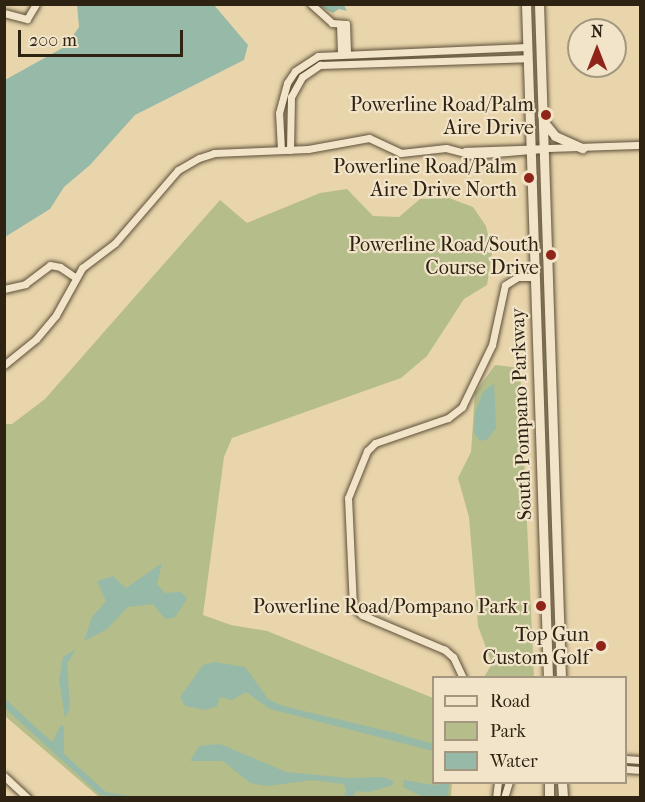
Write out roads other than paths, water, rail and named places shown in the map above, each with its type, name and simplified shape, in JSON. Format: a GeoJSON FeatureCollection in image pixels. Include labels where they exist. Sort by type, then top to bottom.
{"type":"FeatureCollection","features":[{"type":"Feature","properties":{"kind":"main road","name":"South Pompano Parkway"},"geometry":{"type":"LineString","coordinates":[[526,4],[548,676]]}},
{"type":"Feature","properties":{"kind":"main road","name":"South Pompano Parkway"},"geometry":{"type":"LineString","coordinates":[[539,4],[561,676]]}},
{"type":"Feature","properties":{"kind":"main road"},"geometry":{"type":"LineString","coordinates":[[543,120],[555,136],[582,148]]}},
{"type":"Feature","properties":{"kind":"main road"},"geometry":{"type":"LineString","coordinates":[[535,277],[543,290],[545,343],[551,356]]}},
{"type":"Feature","properties":{"kind":"street"},"geometry":{"type":"LineString","coordinates":[[4,13],[27,19],[36,4]]}},
{"type":"Feature","properties":{"kind":"street"},"geometry":{"type":"LineString","coordinates":[[311,4],[332,23],[343,24],[341,50],[347,54]]}},
{"type":"Feature","properties":{"kind":"street"},"geometry":{"type":"LineString","coordinates":[[281,150],[279,113],[286,82],[295,71],[318,56],[452,50],[527,52]]}},
{"type":"Feature","properties":{"kind":"street"},"geometry":{"type":"LineString","coordinates":[[452,50],[453,60]]}},
{"type":"Feature","properties":{"kind":"street"},"geometry":{"type":"LineString","coordinates":[[403,52],[404,61]]}},
{"type":"Feature","properties":{"kind":"street"},"geometry":{"type":"LineString","coordinates":[[290,150],[291,97],[295,84],[306,73],[320,65],[453,60],[527,52]]}},
{"type":"Feature","properties":{"kind":"street"},"geometry":{"type":"LineString","coordinates":[[4,365],[36,339],[56,315],[75,277],[115,243],[186,164],[214,153],[290,150],[369,138],[394,152],[446,148],[465,151],[472,155],[543,149],[640,146]]}},
{"type":"Feature","properties":{"kind":"street"},"geometry":{"type":"LineString","coordinates":[[4,289],[25,284],[50,265],[60,267],[75,277]]}},
{"type":"Feature","properties":{"kind":"street"},"geometry":{"type":"LineString","coordinates":[[462,676],[453,657],[445,650],[362,615],[353,607],[348,498],[368,451],[375,443],[448,418],[462,407],[492,345],[506,285],[518,277],[535,277]]}},
{"type":"Feature","properties":{"kind":"street"},"geometry":{"type":"LineString","coordinates":[[546,589],[559,589]]}},
{"type":"Feature","properties":{"kind":"street"},"geometry":{"type":"LineString","coordinates":[[4,776],[27,798]]}},
{"type":"Feature","properties":{"kind":"water"},"geometry":{"type":"Polygon","coordinates":[[[77,5],[214,5],[248,45],[244,60],[135,115],[90,165],[64,187],[50,209],[5,237],[5,80],[66,46],[79,27],[77,5]]]}},
{"type":"Feature","properties":{"kind":"water"},"geometry":{"type":"Polygon","coordinates":[[[318,5],[344,5],[347,11],[339,9],[333,13],[318,5]]]}},
{"type":"Feature","properties":{"kind":"water"},"geometry":{"type":"Polygon","coordinates":[[[494,383],[496,428],[488,439],[480,441],[474,433],[475,413],[483,392],[494,383]]]}},
{"type":"Feature","properties":{"kind":"water"},"geometry":{"type":"Polygon","coordinates":[[[162,563],[157,584],[165,593],[181,592],[187,599],[175,617],[165,619],[153,604],[128,607],[107,629],[84,641],[92,617],[106,601],[97,581],[113,576],[126,588],[162,563]]]}},
{"type":"Feature","properties":{"kind":"water"},"geometry":{"type":"Polygon","coordinates":[[[76,649],[67,664],[70,708],[65,718],[59,680],[63,657],[76,649]]]}},
{"type":"Feature","properties":{"kind":"water"},"geometry":{"type":"Polygon","coordinates":[[[214,662],[245,667],[268,699],[283,706],[432,744],[432,751],[270,709],[246,692],[232,700],[220,697],[217,706],[206,710],[185,706],[180,697],[203,665],[214,662]]]}},
{"type":"Feature","properties":{"kind":"water"},"geometry":{"type":"Polygon","coordinates":[[[5,699],[52,742],[61,725],[64,727],[64,754],[106,792],[135,797],[100,795],[5,708],[5,699]]]}},
{"type":"Feature","properties":{"kind":"water"},"geometry":{"type":"Polygon","coordinates":[[[220,744],[286,772],[348,778],[383,777],[393,781],[393,785],[369,792],[357,791],[352,797],[343,797],[346,791],[344,784],[312,780],[267,786],[250,783],[223,761],[190,761],[199,746],[220,744]]]}},
{"type":"Feature","properties":{"kind":"water"},"geometry":{"type":"Polygon","coordinates":[[[404,780],[432,785],[449,784],[448,797],[423,797],[403,787],[404,780]]]}},
{"type":"Feature","properties":{"kind":"place","name":"Powerline Road/Palm Aire Drive"},"geometry":{"type":"Point","coordinates":[546,115]}},
{"type":"Feature","properties":{"kind":"place","name":"Powerline Road/Palm Aire Drive North"},"geometry":{"type":"Point","coordinates":[529,178]}},
{"type":"Feature","properties":{"kind":"place","name":"Powerline Road/South Course Drive"},"geometry":{"type":"Point","coordinates":[551,255]}},
{"type":"Feature","properties":{"kind":"place","name":"Powerline Road/Pompano Park 1"},"geometry":{"type":"Point","coordinates":[541,606]}},
{"type":"Feature","properties":{"kind":"place","name":"Top Gun Custom Golf"},"geometry":{"type":"Point","coordinates":[601,646]}}]}
